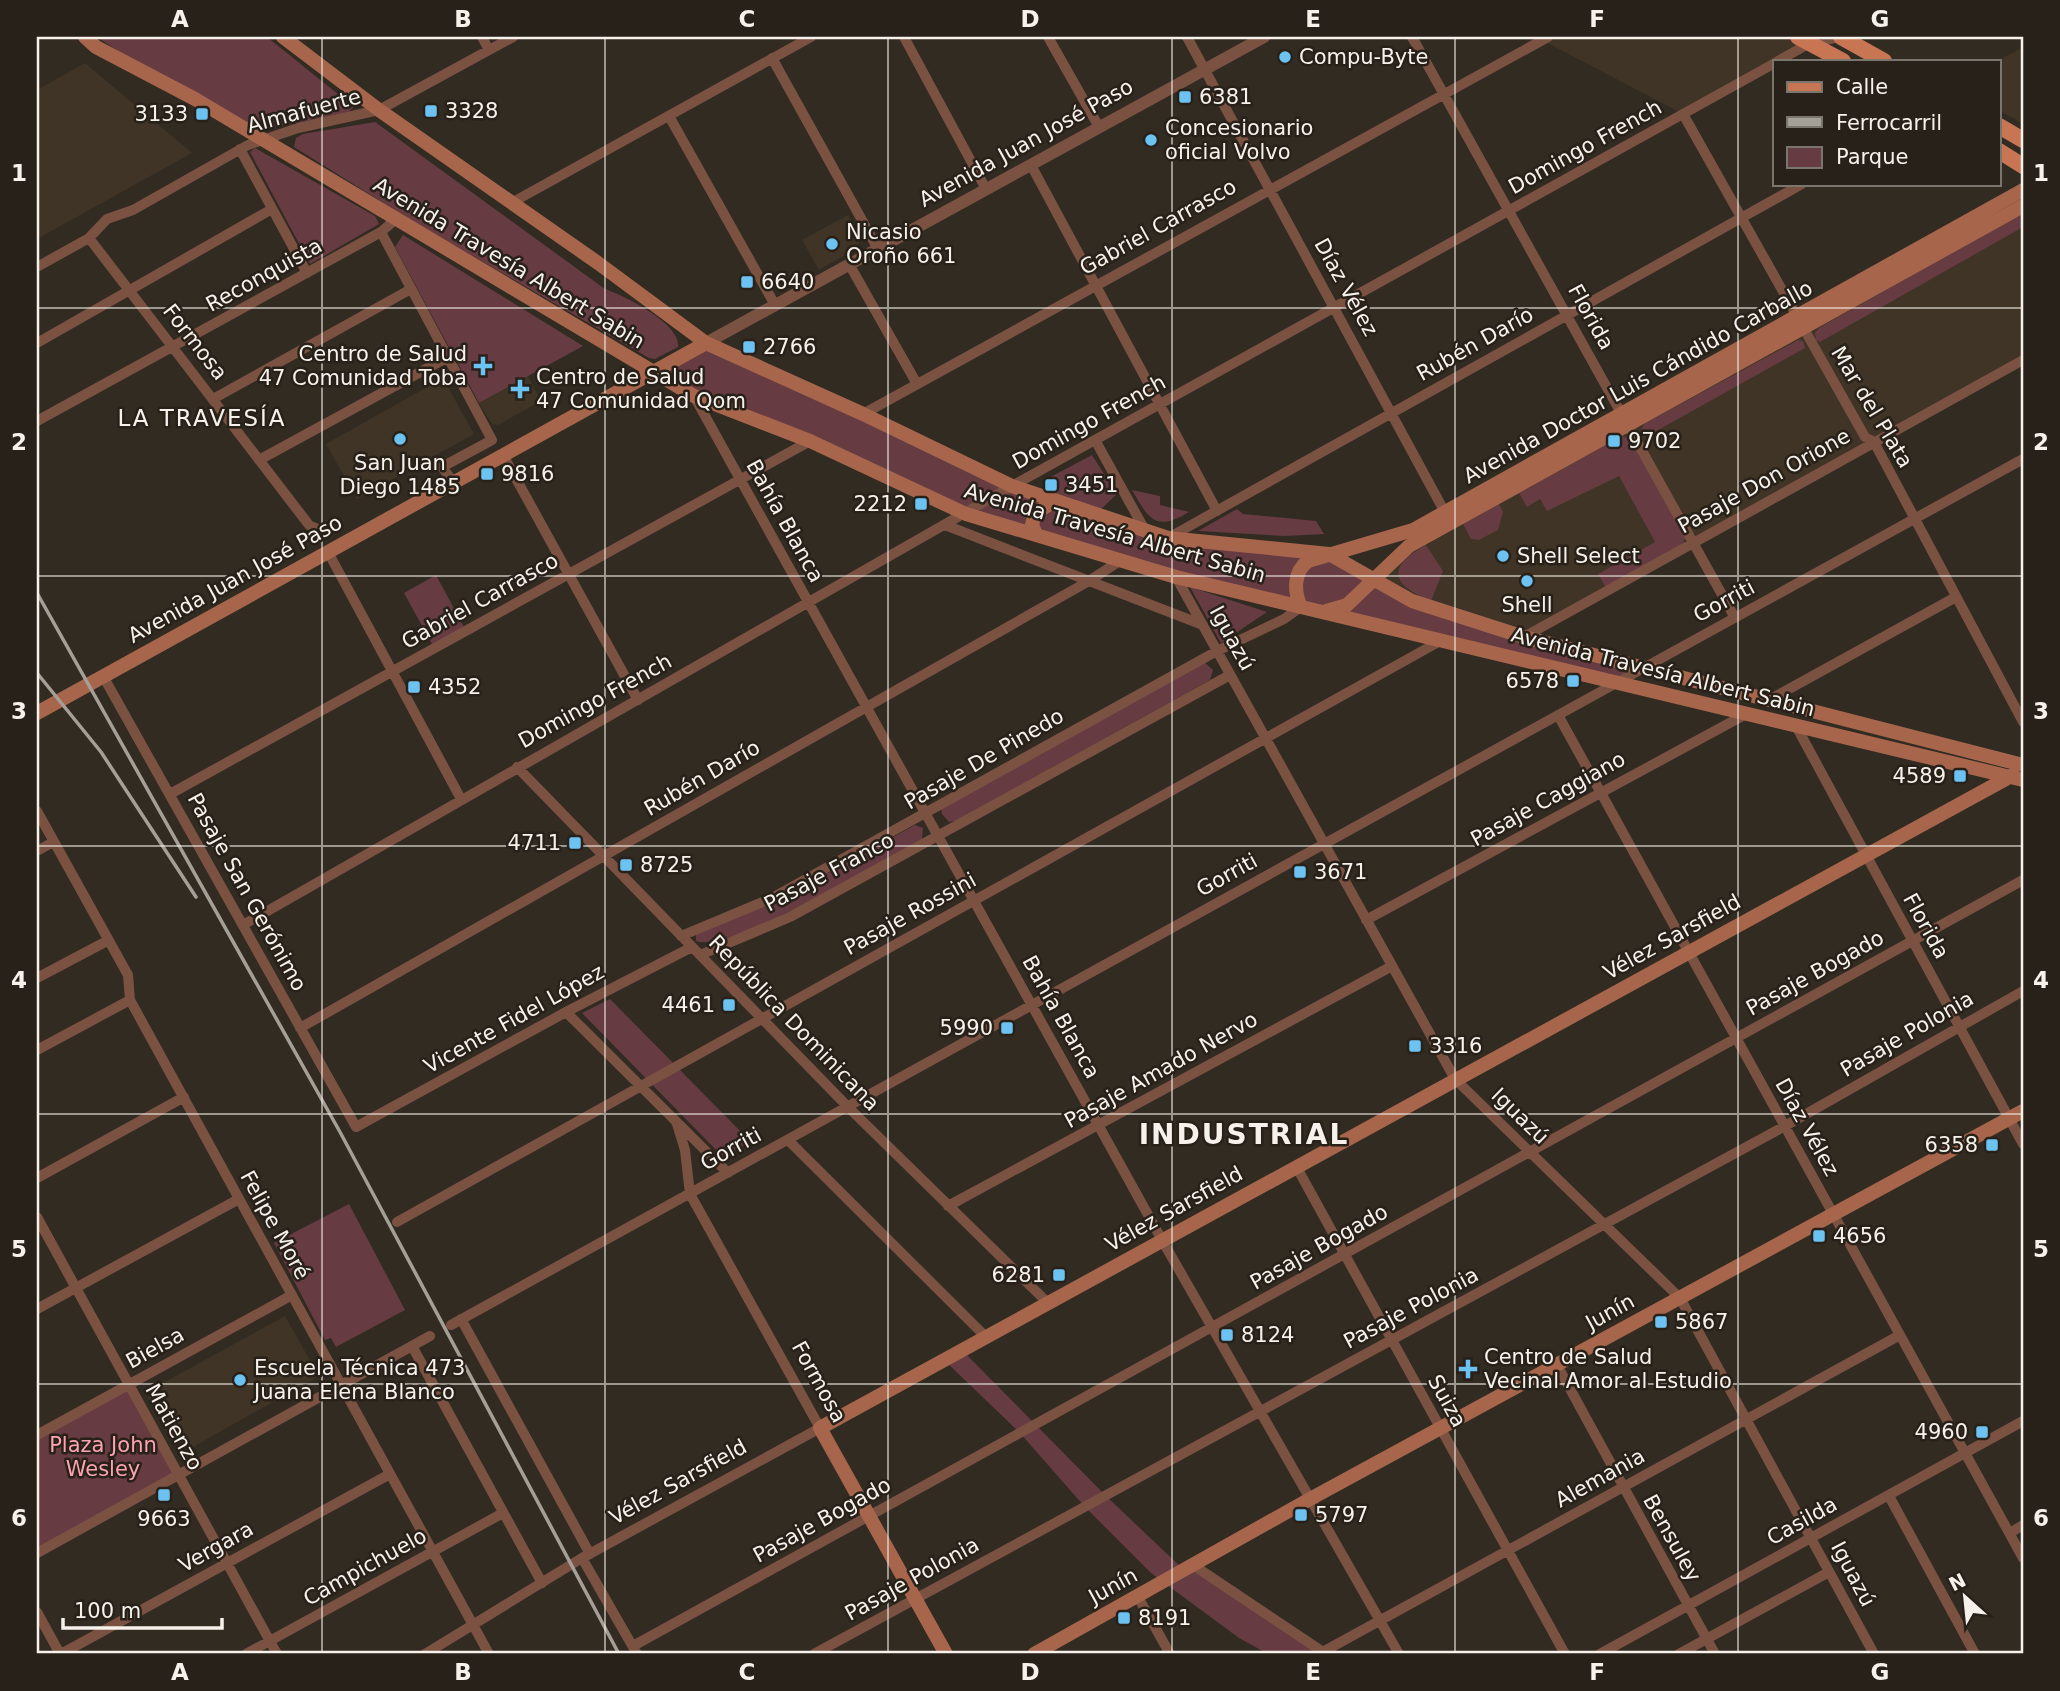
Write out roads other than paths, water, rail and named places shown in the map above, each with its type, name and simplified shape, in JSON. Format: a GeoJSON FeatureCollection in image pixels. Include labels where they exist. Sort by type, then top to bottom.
{"type":"FeatureCollection","features":[{"type":"Feature","properties":{"kind":"main road","name":"Avenida Travesía Albert Sabin"},"geometry":{"type":"LineString","coordinates":[[85,37],[96,47],[267,141],[694,396],[810,441],[966,514],[1035,532],[1176,577],[1619,681],[1796,726],[2020,773]]}},
{"type":"Feature","properties":{"kind":"main road","name":"Avenida Travesía Albert Sabin"},"geometry":{"type":"LineString","coordinates":[[283,37],[379,110],[513,202],[706,343],[863,414],[1012,486],[1168,538],[1329,554],[1350,563],[1412,601],[1524,636],[2020,773]]}},
{"type":"Feature","properties":{"kind":"main road"},"geometry":{"type":"LineString","coordinates":[[1840,37],[1882,60]]}},
{"type":"Feature","properties":{"kind":"main road"},"geometry":{"type":"LineString","coordinates":[[1804,40],[1841,60]]}},
{"type":"Feature","properties":{"kind":"main road"},"geometry":{"type":"LineString","coordinates":[[2000,127],[2023,140]]}},
{"type":"Feature","properties":{"kind":"main road"},"geometry":{"type":"LineString","coordinates":[[2000,152],[2023,166]]}},
{"type":"Feature","properties":{"kind":"main road","name":"Avenida Doctor Luis Cándido Carballo"},"geometry":{"type":"LineString","coordinates":[[1801,323],[2023,190]]}},
{"type":"Feature","properties":{"kind":"main road","name":"Avenida Doctor Luis Cándido Carballo"},"geometry":{"type":"LineString","coordinates":[[1321,611],[1339,610],[1409,546],[1449,518],[1801,323],[2023,206]]}},
{"type":"Feature","properties":{"kind":"main road","name":"Avenida Juan José Paso"},"geometry":{"type":"LineString","coordinates":[[37,712],[706,343]]}},
{"type":"Feature","properties":{"kind":"main road"},"geometry":{"type":"LineString","coordinates":[[1035,532],[1032,525],[1035,513],[1055,501]]}},
{"type":"Feature","properties":{"kind":"main road","name":"Avenida Doctor Luis Cándido Carballo"},"geometry":{"type":"LineString","coordinates":[[1301,607],[1296,593],[1299,572],[1308,561],[1388,540],[1449,518]]}},
{"type":"Feature","properties":{"kind":"main road"},"geometry":{"type":"LineString","coordinates":[[1350,563],[1357,580],[1353,598]]}},
{"type":"Feature","properties":{"kind":"main road","name":"Vélez Sarsfield"},"geometry":{"type":"LineString","coordinates":[[820,1428],[1455,1079],[2020,773]]}},
{"type":"Feature","properties":{"kind":"main road","name":"Junín"},"geometry":{"type":"LineString","coordinates":[[1034,1654],[1310,1499],[2023,1111]]}},
{"type":"Feature","properties":{"kind":"main road","name":"Formosa"},"geometry":{"type":"LineString","coordinates":[[820,1428],[946,1654]]}},
{"type":"Feature","properties":{"kind":"street"},"geometry":{"type":"LineString","coordinates":[[482,37],[489,50]]}},
{"type":"Feature","properties":{"kind":"street","name":"Almafuerte"},"geometry":{"type":"LineString","coordinates":[[37,267],[89,238],[107,219],[133,210],[240,149],[298,128],[379,110],[513,37]]}},
{"type":"Feature","properties":{"kind":"street"},"geometry":{"type":"LineString","coordinates":[[513,202],[811,37]]}},
{"type":"Feature","properties":{"kind":"street"},"geometry":{"type":"LineString","coordinates":[[904,37],[986,189]]}},
{"type":"Feature","properties":{"kind":"street"},"geometry":{"type":"LineString","coordinates":[[1048,37],[1100,127]]}},
{"type":"Feature","properties":{"kind":"street","name":"Díaz Vélez"},"geometry":{"type":"LineString","coordinates":[[1187,37],[1449,518]]}},
{"type":"Feature","properties":{"kind":"street","name":"Avenida Juan José Paso"},"geometry":{"type":"LineString","coordinates":[[706,343],[1264,37]]}},
{"type":"Feature","properties":{"kind":"street","name":"Florida"},"geometry":{"type":"LineString","coordinates":[[1412,37],[1735,618]]}},
{"type":"Feature","properties":{"kind":"street","name":"Gabriel Carrasco"},"geometry":{"type":"LineString","coordinates":[[863,414],[1443,92],[1548,37]]}},
{"type":"Feature","properties":{"kind":"street","name":"Domingo French"},"geometry":{"type":"LineString","coordinates":[[1779,60],[1804,40],[1840,37]]}},
{"type":"Feature","properties":{"kind":"street"},"geometry":{"type":"LineString","coordinates":[[772,58],[878,249]]}},
{"type":"Feature","properties":{"kind":"street","name":"Domingo French"},"geometry":{"type":"LineString","coordinates":[[243,925],[1012,486],[1773,64]]}},
{"type":"Feature","properties":{"kind":"street","name":"Mar del Plata"},"geometry":{"type":"LineString","coordinates":[[1683,114],[1865,437],[1874,442],[2023,722]]}},
{"type":"Feature","properties":{"kind":"street"},"geometry":{"type":"LineString","coordinates":[[669,116],[775,305]]}},
{"type":"Feature","properties":{"kind":"street"},"geometry":{"type":"LineString","coordinates":[[240,149],[307,273]]}},
{"type":"Feature","properties":{"kind":"street"},"geometry":{"type":"LineString","coordinates":[[1031,165],[1217,511]]}},
{"type":"Feature","properties":{"kind":"street","name":"Rubén Darío"},"geometry":{"type":"LineString","coordinates":[[1168,538],[1798,186]]}},
{"type":"Feature","properties":{"kind":"street"},"geometry":{"type":"LineString","coordinates":[[37,343],[272,209]]}},
{"type":"Feature","properties":{"kind":"street","name":"Reconquista"},"geometry":{"type":"LineString","coordinates":[[37,421],[381,232],[396,219]]}},
{"type":"Feature","properties":{"kind":"street"},"geometry":{"type":"LineString","coordinates":[[381,232],[492,440],[442,467],[454,483]]}},
{"type":"Feature","properties":{"kind":"street","name":"Formosa"},"geometry":{"type":"LineString","coordinates":[[89,238],[309,525],[324,532]]}},
{"type":"Feature","properties":{"kind":"street"},"geometry":{"type":"LineString","coordinates":[[849,264],[917,383]]}},
{"type":"Feature","properties":{"kind":"street"},"geometry":{"type":"LineString","coordinates":[[213,399],[411,289]]}},
{"type":"Feature","properties":{"kind":"street"},"geometry":{"type":"LineString","coordinates":[[259,460],[447,357]]}},
{"type":"Feature","properties":{"kind":"street","name":"Pasaje Don Orione"},"geometry":{"type":"LineString","coordinates":[[1524,636],[2023,360]]}},
{"type":"Feature","properties":{"kind":"street","name":"Bahía Blanca"},"geometry":{"type":"LineString","coordinates":[[694,396],[1162,1240],[1399,1654]]}},
{"type":"Feature","properties":{"kind":"street"},"geometry":{"type":"LineString","coordinates":[[1095,440],[1146,532]]}},
{"type":"Feature","properties":{"kind":"street","name":"Gabriel Carrasco"},"geometry":{"type":"LineString","coordinates":[[170,794],[810,441]]}},
{"type":"Feature","properties":{"kind":"street"},"geometry":{"type":"LineString","coordinates":[[503,456],[638,700]]}},
{"type":"Feature","properties":{"kind":"street","name":"Gorriti"},"geometry":{"type":"LineString","coordinates":[[586,1556],[456,1322],[2023,459]]}},
{"type":"Feature","properties":{"kind":"street"},"geometry":{"type":"LineString","coordinates":[[945,524],[1203,625]]}},
{"type":"Feature","properties":{"kind":"street"},"geometry":{"type":"LineString","coordinates":[[328,552],[461,799]]}},
{"type":"Feature","properties":{"kind":"street","name":"Rubén Darío"},"geometry":{"type":"LineString","coordinates":[[300,1028],[1089,581],[1121,560]]}},
{"type":"Feature","properties":{"kind":"street","name":"Iguazú"},"geometry":{"type":"LineString","coordinates":[[1176,577],[1455,1079],[1680,1297],[1874,1654]]}},
{"type":"Feature","properties":{"kind":"street"},"geometry":{"type":"LineString","coordinates":[[1767,701],[1956,597]]}},
{"type":"Feature","properties":{"kind":"street","name":"Pasaje De Pinedo"},"geometry":{"type":"LineString","coordinates":[[681,936],[770,899],[1217,651],[1284,619],[1301,607]]}},
{"type":"Feature","properties":{"kind":"street","name":"Pasaje Rossini"},"geometry":{"type":"LineString","coordinates":[[397,1222],[1442,640]]}},
{"type":"Feature","properties":{"kind":"street","name":"Pasaje Franco"},"geometry":{"type":"LineString","coordinates":[[696,951],[790,918],[1230,675]]}},
{"type":"Feature","properties":{"kind":"street","name":"Pasaje San Gerónimo"},"geometry":{"type":"LineString","coordinates":[[103,676],[356,1127]]}},
{"type":"Feature","properties":{"kind":"street","name":"Pasaje Caggiano"},"geometry":{"type":"LineString","coordinates":[[1366,920],[1749,713]]}},
{"type":"Feature","properties":{"kind":"street","name":"Díaz Vélez"},"geometry":{"type":"LineString","coordinates":[[1558,715],[2023,1558]]}},
{"type":"Feature","properties":{"kind":"street","name":"Florida"},"geometry":{"type":"LineString","coordinates":[[1796,726],[2023,1144]]}},
{"type":"Feature","properties":{"kind":"street","name":"República Dominicana"},"geometry":{"type":"LineString","coordinates":[[517,767],[848,1107],[1048,1303]]}},
{"type":"Feature","properties":{"kind":"street","name":"Felipe Moré"},"geometry":{"type":"LineString","coordinates":[[37,811],[128,975],[130,1000],[489,1654]]}},
{"type":"Feature","properties":{"kind":"street"},"geometry":{"type":"LineString","coordinates":[[37,851],[54,842]]}},
{"type":"Feature","properties":{"kind":"street","name":"Pasaje Bogado"},"geometry":{"type":"LineString","coordinates":[[635,1650],[869,1516],[2023,880]]}},
{"type":"Feature","properties":{"kind":"street"},"geometry":{"type":"LineString","coordinates":[[37,978],[107,940]]}},
{"type":"Feature","properties":{"kind":"street","name":"Vicente Fidel López"},"geometry":{"type":"LineString","coordinates":[[356,1127],[566,1012],[696,951]]}},
{"type":"Feature","properties":{"kind":"street","name":"Pasaje Amado Nervo"},"geometry":{"type":"LineString","coordinates":[[948,1206],[1392,966]]}},
{"type":"Feature","properties":{"kind":"street","name":"Pasaje Polonia"},"geometry":{"type":"LineString","coordinates":[[814,1654],[1785,1126],[2023,991]]}},
{"type":"Feature","properties":{"kind":"street"},"geometry":{"type":"LineString","coordinates":[[37,1050],[130,1000]]}},
{"type":"Feature","properties":{"kind":"street"},"geometry":{"type":"LineString","coordinates":[[566,1012],[728,1173]]}},
{"type":"Feature","properties":{"kind":"street"},"geometry":{"type":"LineString","coordinates":[[37,1178],[184,1097]]}},
{"type":"Feature","properties":{"kind":"street","name":"Formosa"},"geometry":{"type":"LineString","coordinates":[[677,1124],[685,1150],[690,1194],[820,1428]]}},
{"type":"Feature","properties":{"kind":"street"},"geometry":{"type":"LineString","coordinates":[[788,1140],[986,1337]]}},
{"type":"Feature","properties":{"kind":"street","name":"Suiza"},"geometry":{"type":"LineString","coordinates":[[1296,1166],[1565,1654]]}},
{"type":"Feature","properties":{"kind":"street"},"geometry":{"type":"LineString","coordinates":[[37,1310],[239,1199]]}},
{"type":"Feature","properties":{"kind":"street","name":"Matienzo"},"geometry":{"type":"LineString","coordinates":[[37,1217],[277,1654]]}},
{"type":"Feature","properties":{"kind":"street","name":"Bielsa"},"geometry":{"type":"LineString","coordinates":[[37,1435],[292,1295]]}},
{"type":"Feature","properties":{"kind":"street","name":"Alemania"},"geometry":{"type":"LineString","coordinates":[[1323,1654],[1900,1335]]}},
{"type":"Feature","properties":{"kind":"street"},"geometry":{"type":"LineString","coordinates":[[37,1553],[430,1336]]}},
{"type":"Feature","properties":{"kind":"street"},"geometry":{"type":"LineString","coordinates":[[412,1346],[542,1583]]}},
{"type":"Feature","properties":{"kind":"street","name":"Bensuley"},"geometry":{"type":"LineString","coordinates":[[1557,1365],[1715,1654]]}},
{"type":"Feature","properties":{"kind":"street","name":"Casilda"},"geometry":{"type":"LineString","coordinates":[[1600,1654],[2023,1421]]}},
{"type":"Feature","properties":{"kind":"street","name":"Vélez Sarsfield"},"geometry":{"type":"LineString","coordinates":[[425,1654],[586,1556],[820,1428]]}},
{"type":"Feature","properties":{"kind":"street","name":"Vergara"},"geometry":{"type":"LineString","coordinates":[[61,1654],[390,1474]]}},
{"type":"Feature","properties":{"kind":"street"},"geometry":{"type":"LineString","coordinates":[[1889,1496],[1975,1654]]}},
{"type":"Feature","properties":{"kind":"street","name":"Campichuelo"},"geometry":{"type":"LineString","coordinates":[[246,1654],[503,1513]]}},
{"type":"Feature","properties":{"kind":"street"},"geometry":{"type":"LineString","coordinates":[[2010,1533],[2023,1525]]}},
{"type":"Feature","properties":{"kind":"street"},"geometry":{"type":"LineString","coordinates":[[586,1556],[635,1650]]}},
{"type":"Feature","properties":{"kind":"street"},"geometry":{"type":"LineString","coordinates":[[1193,1565],[1323,1654]]}},
{"type":"Feature","properties":{"kind":"street"},"geometry":{"type":"LineString","coordinates":[[1679,1654],[1829,1572]]}},
{"type":"Feature","properties":{"kind":"street"},"geometry":{"type":"LineString","coordinates":[[1138,1597],[1170,1654]]}},
{"type":"Feature","properties":{"kind":"street"},"geometry":{"type":"LineString","coordinates":[[37,1612],[61,1654]]}},
{"type":"Feature","properties":{"kind":"railway"},"geometry":{"type":"LineString","coordinates":[[37,593],[340,1132],[619,1654]]}},
{"type":"Feature","properties":{"kind":"railway"},"geometry":{"type":"LineString","coordinates":[[37,673],[101,752],[196,897]]}},
{"type":"Feature","properties":{"kind":"place","name":"Compu-Byte"},"geometry":{"type":"Point","coordinates":[1285,57]}},
{"type":"Feature","properties":{"kind":"place","name":"6381"},"geometry":{"type":"Point","coordinates":[1185,97]}},
{"type":"Feature","properties":{"kind":"place","name":"3328"},"geometry":{"type":"Point","coordinates":[431,111]}},
{"type":"Feature","properties":{"kind":"place","name":"3133"},"geometry":{"type":"Point","coordinates":[202,114]}},
{"type":"Feature","properties":{"kind":"place","name":"Concesionario oficial Volvo"},"geometry":{"type":"Point","coordinates":[1151,140]}},
{"type":"Feature","properties":{"kind":"place","name":"Nicasio Oroño 661"},"geometry":{"type":"Point","coordinates":[832,244]}},
{"type":"Feature","properties":{"kind":"place","name":"6640"},"geometry":{"type":"Point","coordinates":[747,282]}},
{"type":"Feature","properties":{"kind":"place","name":"2766"},"geometry":{"type":"Point","coordinates":[749,347]}},
{"type":"Feature","properties":{"kind":"place","name":"Centro de Salud 47 Comunidad Toba"},"geometry":{"type":"Point","coordinates":[483,366]}},
{"type":"Feature","properties":{"kind":"place","name":"Centro de Salud 47 Comunidad Qom"},"geometry":{"type":"Point","coordinates":[520,389]}},
{"type":"Feature","properties":{"kind":"place","name":"San Juan Diego 1485"},"geometry":{"type":"Point","coordinates":[400,439]}},
{"type":"Feature","properties":{"kind":"place","name":"9702"},"geometry":{"type":"Point","coordinates":[1614,441]}},
{"type":"Feature","properties":{"kind":"place","name":"9816"},"geometry":{"type":"Point","coordinates":[487,474]}},
{"type":"Feature","properties":{"kind":"place","name":"3451"},"geometry":{"type":"Point","coordinates":[1051,485]}},
{"type":"Feature","properties":{"kind":"place","name":"2212"},"geometry":{"type":"Point","coordinates":[921,504]}},
{"type":"Feature","properties":{"kind":"place","name":"Shell Select"},"geometry":{"type":"Point","coordinates":[1503,556]}},
{"type":"Feature","properties":{"kind":"place","name":"Shell"},"geometry":{"type":"Point","coordinates":[1527,581]}},
{"type":"Feature","properties":{"kind":"place","name":"6578"},"geometry":{"type":"Point","coordinates":[1573,681]}},
{"type":"Feature","properties":{"kind":"place","name":"4352"},"geometry":{"type":"Point","coordinates":[414,687]}},
{"type":"Feature","properties":{"kind":"place","name":"4589"},"geometry":{"type":"Point","coordinates":[1960,776]}},
{"type":"Feature","properties":{"kind":"place","name":"4711"},"geometry":{"type":"Point","coordinates":[575,843]}},
{"type":"Feature","properties":{"kind":"place","name":"8725"},"geometry":{"type":"Point","coordinates":[626,865]}},
{"type":"Feature","properties":{"kind":"place","name":"3671"},"geometry":{"type":"Point","coordinates":[1300,872]}},
{"type":"Feature","properties":{"kind":"place","name":"4461"},"geometry":{"type":"Point","coordinates":[729,1005]}},
{"type":"Feature","properties":{"kind":"place","name":"5990"},"geometry":{"type":"Point","coordinates":[1007,1028]}},
{"type":"Feature","properties":{"kind":"place","name":"3316"},"geometry":{"type":"Point","coordinates":[1415,1046]}},
{"type":"Feature","properties":{"kind":"place","name":"6358"},"geometry":{"type":"Point","coordinates":[1992,1145]}},
{"type":"Feature","properties":{"kind":"place","name":"4656"},"geometry":{"type":"Point","coordinates":[1819,1236]}},
{"type":"Feature","properties":{"kind":"place","name":"6281"},"geometry":{"type":"Point","coordinates":[1059,1275]}},
{"type":"Feature","properties":{"kind":"place","name":"5867"},"geometry":{"type":"Point","coordinates":[1661,1322]}},
{"type":"Feature","properties":{"kind":"place","name":"8124"},"geometry":{"type":"Point","coordinates":[1227,1335]}},
{"type":"Feature","properties":{"kind":"place","name":"Centro de Salud Vecinal Amor al Estudio"},"geometry":{"type":"Point","coordinates":[1468,1369]}},
{"type":"Feature","properties":{"kind":"place","name":"Escuela Técnica 473 Juana Elena Blanco"},"geometry":{"type":"Point","coordinates":[240,1380]}},
{"type":"Feature","properties":{"kind":"place","name":"4960"},"geometry":{"type":"Point","coordinates":[1982,1432]}},
{"type":"Feature","properties":{"kind":"place","name":"9663"},"geometry":{"type":"Point","coordinates":[164,1495]}},
{"type":"Feature","properties":{"kind":"place","name":"5797"},"geometry":{"type":"Point","coordinates":[1301,1515]}},
{"type":"Feature","properties":{"kind":"place","name":"8191"},"geometry":{"type":"Point","coordinates":[1124,1618]}},
{"type":"Feature","properties":{"kind":"district","name":"LA TRAVESÍA"},"geometry":{"type":"Point","coordinates":[202,418]}},
{"type":"Feature","properties":{"kind":"district","name":"INDUSTRIAL"},"geometry":{"type":"Point","coordinates":[1244,1134]}},
{"type":"Feature","properties":{"kind":"park label","name":"Plaza John Wesley"},"geometry":{"type":"Point","coordinates":[103,1457]}}]}
